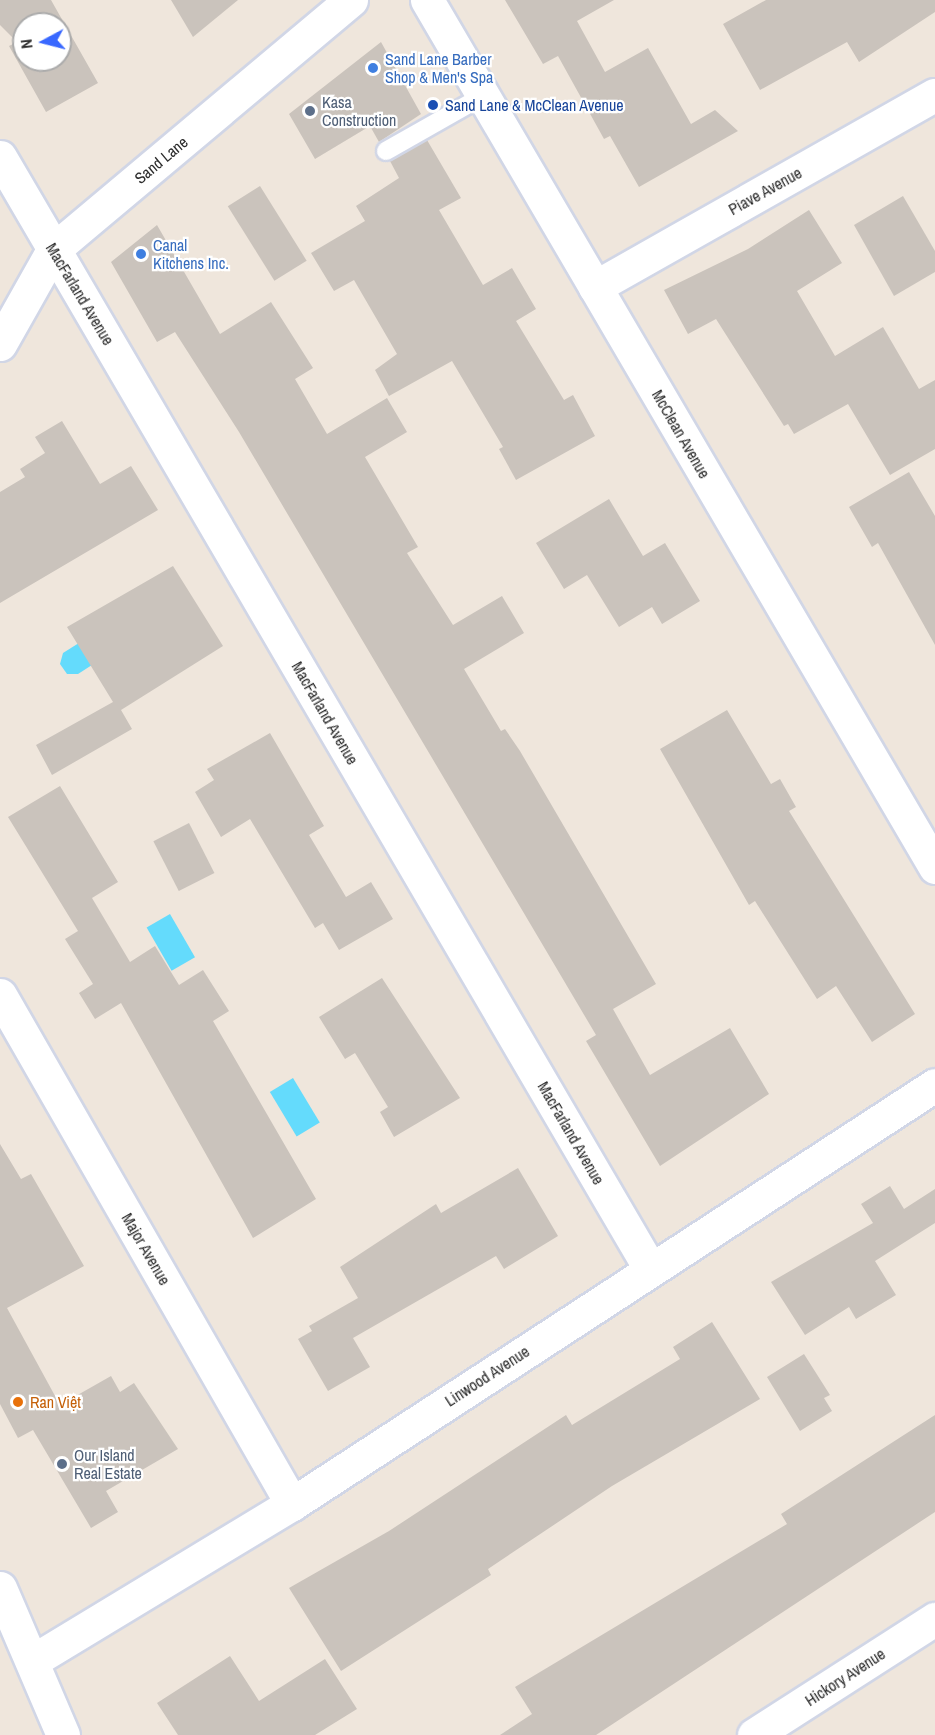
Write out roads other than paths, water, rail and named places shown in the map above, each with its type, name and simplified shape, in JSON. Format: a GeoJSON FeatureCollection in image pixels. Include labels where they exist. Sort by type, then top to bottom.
{"type":"FeatureCollection","features":[{"type":"Feature","properties":{"kind":"street","name":"Sand Lane"},"geometry":{"type":"LineString","coordinates":[[0,345],[53,250],[351,0]]}},
{"type":"Feature","properties":{"kind":"street","name":"McClean Avenue"},"geometry":{"type":"LineString","coordinates":[[427,0],[935,867]]}},
{"type":"Feature","properties":{"kind":"street","name":"Piave Avenue"},"geometry":{"type":"LineString","coordinates":[[595,287],[935,95]]}},
{"type":"Feature","properties":{"kind":"street","name":"MacFarland Avenue"},"geometry":{"type":"LineString","coordinates":[[0,157],[651,1270]]}},
{"type":"Feature","properties":{"kind":"street","name":"Major Avenue"},"geometry":{"type":"LineString","coordinates":[[0,995],[292,1504]]}},
{"type":"Feature","properties":{"kind":"street","name":"Linwood Avenue"},"geometry":{"type":"LineString","coordinates":[[34,1660],[292,1504],[935,1085]]}},
{"type":"Feature","properties":{"kind":"street"},"geometry":{"type":"LineString","coordinates":[[0,1588],[34,1660],[63,1735]]}},
{"type":"Feature","properties":{"kind":"street","name":"Hickory Avenue"},"geometry":{"type":"LineString","coordinates":[[754,1735],[935,1618]]}},
{"type":"Feature","properties":{"kind":"lane"},"geometry":{"type":"LineString","coordinates":[[386,151],[483,96]]}},
{"type":"Feature","properties":{"kind":"water"},"geometry":{"type":"Polygon","coordinates":[[[90,636],[106,656],[78,674],[67,674],[60,664],[63,653],[90,636]]]}},
{"type":"Feature","properties":{"kind":"water"},"geometry":{"type":"Polygon","coordinates":[[[170,914],[195,957],[172,971],[147,928],[170,914]]]}},
{"type":"Feature","properties":{"kind":"water"},"geometry":{"type":"Polygon","coordinates":[[[293,1078],[320,1123],[297,1136],[270,1092],[293,1078]]]}},
{"type":"Feature","properties":{"kind":"place","name":"Sand Lane Barber Shop & Men's Spa"},"geometry":{"type":"Point","coordinates":[373,68]}},
{"type":"Feature","properties":{"kind":"place","name":"Sand Lane & McClean Avenue"},"geometry":{"type":"Point","coordinates":[433,105]}},
{"type":"Feature","properties":{"kind":"place","name":"Kasa Construction"},"geometry":{"type":"Point","coordinates":[310,111]}},
{"type":"Feature","properties":{"kind":"place","name":"Canal Kitchens Inc."},"geometry":{"type":"Point","coordinates":[141,254]}},
{"type":"Feature","properties":{"kind":"place","name":"Ran Việt"},"geometry":{"type":"Point","coordinates":[18,1402]}},
{"type":"Feature","properties":{"kind":"place","name":"Our Island Real Estate"},"geometry":{"type":"Point","coordinates":[62,1464]}}]}
